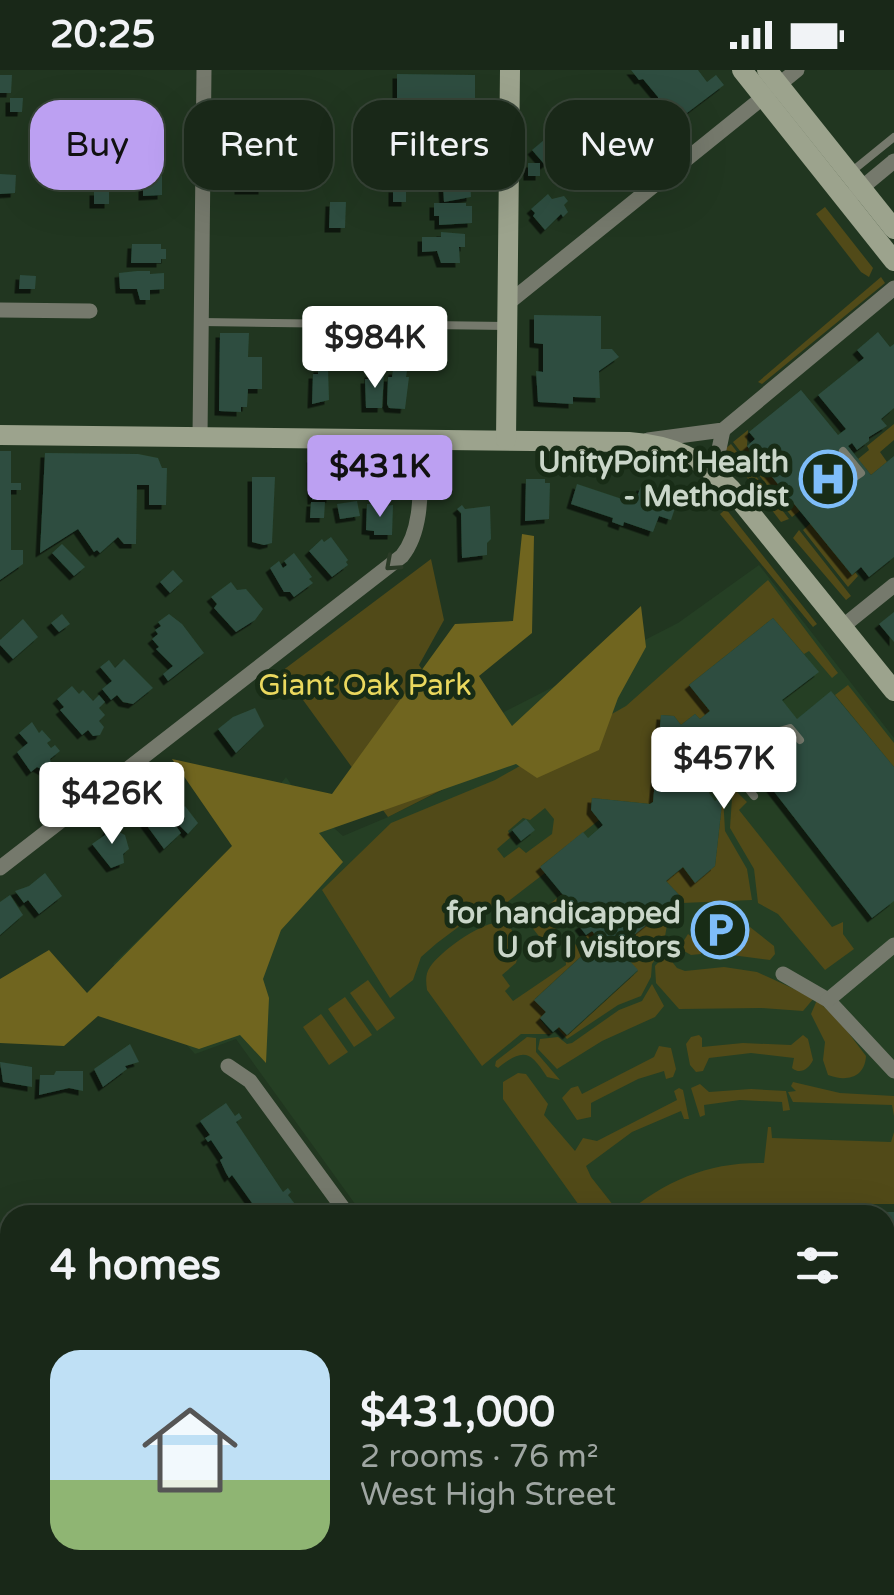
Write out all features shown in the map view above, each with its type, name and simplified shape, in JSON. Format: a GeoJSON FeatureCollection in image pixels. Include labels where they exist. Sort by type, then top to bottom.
{"type":"FeatureCollection","features":[{"type":"Feature","properties":{"kind":"main road"},"geometry":{"type":"LineString","coordinates":[[509,100],[510,70]]}},
{"type":"Feature","properties":{"kind":"main road"},"geometry":{"type":"LineString","coordinates":[[742,70],[770,84],[848,187],[894,261]]}},
{"type":"Feature","properties":{"kind":"main road"},"geometry":{"type":"LineString","coordinates":[[848,187],[894,229]]}},
{"type":"Feature","properties":{"kind":"main road"},"geometry":{"type":"LineString","coordinates":[[506,440],[508,190]]}},
{"type":"Feature","properties":{"kind":"main road"},"geometry":{"type":"LineString","coordinates":[[0,435],[629,442],[679,451],[722,479],[894,691]]}},
{"type":"Feature","properties":{"kind":"street"},"geometry":{"type":"LineString","coordinates":[[200,437],[204,70]]}},
{"type":"Feature","properties":{"kind":"street"},"geometry":{"type":"LineString","coordinates":[[507,304],[770,84],[798,70]]}},
{"type":"Feature","properties":{"kind":"street"},"geometry":{"type":"LineString","coordinates":[[848,187],[894,162]]}},
{"type":"Feature","properties":{"kind":"street"},"geometry":{"type":"LineString","coordinates":[[629,442],[723,430],[894,288]]}},
{"type":"Feature","properties":{"kind":"street"},"geometry":{"type":"LineString","coordinates":[[0,310],[90,311]]}},
{"type":"Feature","properties":{"kind":"street"},"geometry":{"type":"LineString","coordinates":[[722,479],[718,454],[723,430]]}},
{"type":"Feature","properties":{"kind":"street"},"geometry":{"type":"LineString","coordinates":[[0,868],[402,556],[417,519],[420,440]]}},
{"type":"Feature","properties":{"kind":"street"},"geometry":{"type":"LineString","coordinates":[[842,627],[894,585]]}},
{"type":"Feature","properties":{"kind":"street"},"geometry":{"type":"LineString","coordinates":[[828,1000],[894,945]]}},
{"type":"Feature","properties":{"kind":"street"},"geometry":{"type":"LineString","coordinates":[[784,974],[828,1000],[894,1070]]}},
{"type":"Feature","properties":{"kind":"street"},"geometry":{"type":"LineString","coordinates":[[228,1066],[250,1081],[341,1205]]}},
{"type":"Feature","properties":{"kind":"lane"},"geometry":{"type":"LineString","coordinates":[[848,187],[894,137]]}},
{"type":"Feature","properties":{"kind":"lane"},"geometry":{"type":"LineString","coordinates":[[201,322],[506,326]]}},
{"type":"Feature","properties":{"kind":"lane"},"geometry":{"type":"LineString","coordinates":[[843,451],[860,472],[852,479]]}},
{"type":"Feature","properties":{"kind":"lane"},"geometry":{"type":"LineString","coordinates":[[776,732],[790,728],[800,740]]}},
{"type":"Feature","properties":{"kind":"lane"},"geometry":{"type":"LineString","coordinates":[[764,741],[764,753],[773,764]]}},
{"type":"Feature","properties":{"kind":"lane"},"geometry":{"type":"LineString","coordinates":[[731,767],[754,796]]}},
{"type":"Feature","properties":{"kind":"shaded area"},"geometry":{"type":"Polygon","coordinates":[[[522,534],[534,536],[532,633],[479,676],[512,726],[641,606],[646,647],[618,698],[599,750],[537,778],[516,764],[319,833],[343,862],[281,930],[263,979],[269,998],[266,1063],[240,1035],[199,1049],[98,1016],[64,1046],[0,1043],[0,979],[49,950],[87,993],[232,846],[172,759],[332,794],[455,624],[513,621],[522,534]]]}},
{"type":"Feature","properties":{"kind":"shaded area"},"geometry":{"type":"Polygon","coordinates":[[[759,565],[894,738],[894,1204],[356,1205],[236,1039],[195,1054],[113,964],[219,862],[286,777],[301,799],[343,836],[489,767],[465,732],[678,623],[759,565]]]}},
{"type":"Feature","properties":{"kind":"green space"},"geometry":{"type":"Polygon","coordinates":[[[825,207],[873,268],[869,277],[816,214],[825,207]]]}},
{"type":"Feature","properties":{"kind":"green space"},"geometry":{"type":"Polygon","coordinates":[[[881,277],[885,283],[762,384],[758,382],[881,277]]]}},
{"type":"Feature","properties":{"kind":"green space"},"geometry":{"type":"Polygon","coordinates":[[[894,424],[894,440],[880,452],[887,462],[871,475],[858,459],[869,450],[867,446],[894,424]]]}},
{"type":"Feature","properties":{"kind":"green space"},"geometry":{"type":"Polygon","coordinates":[[[748,430],[747,446],[801,510],[792,517],[733,442],[748,430]]]}},
{"type":"Feature","properties":{"kind":"green space"},"geometry":{"type":"Polygon","coordinates":[[[731,444],[789,519],[781,522],[725,449],[731,444]]]}},
{"type":"Feature","properties":{"kind":"green space"},"geometry":{"type":"Polygon","coordinates":[[[726,509],[817,624],[813,627],[720,514],[726,509]]]}},
{"type":"Feature","properties":{"kind":"green space"},"geometry":{"type":"Polygon","coordinates":[[[811,523],[851,574],[855,572],[858,576],[848,587],[803,530],[811,523]]]}},
{"type":"Feature","properties":{"kind":"green space"},"geometry":{"type":"Polygon","coordinates":[[[799,530],[851,596],[846,600],[793,538],[799,530]]]}},
{"type":"Feature","properties":{"kind":"green space","name":"Giant Oak Park"},"geometry":{"type":"Polygon","coordinates":[[[431,559],[444,620],[419,665],[489,766],[388,817],[282,671],[431,559]]]}},
{"type":"Feature","properties":{"kind":"green space"},"geometry":{"type":"Polygon","coordinates":[[[768,580],[838,673],[832,678],[809,651],[804,654],[773,618],[689,685],[710,711],[700,719],[695,714],[681,725],[674,716],[661,715],[653,802],[592,798],[591,810],[599,820],[541,866],[545,873],[501,907],[477,913],[437,943],[421,957],[413,980],[390,998],[322,890],[391,823],[495,780],[626,706],[768,580]],[[545,808],[530,820],[523,818],[508,831],[511,837],[497,849],[504,858],[519,847],[526,853],[552,834],[554,819],[545,808]]]}},
{"type":"Feature","properties":{"kind":"green space"},"geometry":{"type":"Polygon","coordinates":[[[848,685],[894,743],[894,767],[835,695],[848,685]]]}},
{"type":"Feature","properties":{"kind":"green space"},"geometry":{"type":"Polygon","coordinates":[[[732,787],[747,802],[739,810],[832,927],[843,922],[843,934],[854,949],[825,970],[778,914],[758,903],[754,869],[730,828],[732,787]]]}},
{"type":"Feature","properties":{"kind":"green space"},"geometry":{"type":"Polygon","coordinates":[[[723,795],[725,831],[747,869],[752,900],[682,903],[678,900],[683,899],[666,881],[683,867],[696,882],[715,866],[723,795]]]}},
{"type":"Feature","properties":{"kind":"green space"},"geometry":{"type":"Polygon","coordinates":[[[562,894],[568,901],[566,916],[571,917],[541,939],[528,922],[562,894]]]}},
{"type":"Feature","properties":{"kind":"green space"},"geometry":{"type":"Polygon","coordinates":[[[662,912],[667,925],[663,948],[652,964],[651,977],[641,996],[618,1005],[567,1039],[557,1028],[568,1035],[638,971],[618,948],[662,912]]]}},
{"type":"Feature","properties":{"kind":"green space"},"geometry":{"type":"Polygon","coordinates":[[[496,923],[511,929],[521,945],[516,963],[502,975],[510,986],[505,991],[513,1001],[566,965],[565,953],[592,931],[599,940],[535,999],[546,1012],[540,1019],[552,1034],[521,1034],[482,1066],[427,990],[426,978],[430,967],[451,947],[470,933],[496,923]]]}},
{"type":"Feature","properties":{"kind":"green space"},"geometry":{"type":"Polygon","coordinates":[[[750,927],[774,946],[775,954],[770,960],[724,954],[721,944],[703,943],[701,954],[684,951],[683,942],[688,934],[697,941],[722,933],[742,938],[750,927]]]}},
{"type":"Feature","properties":{"kind":"green space"},"geometry":{"type":"Polygon","coordinates":[[[666,954],[677,968],[685,971],[724,967],[757,972],[814,998],[803,1011],[679,1009],[656,983],[655,966],[666,954]]]}},
{"type":"Feature","properties":{"kind":"green space"},"geometry":{"type":"Polygon","coordinates":[[[368,980],[395,1018],[377,1031],[350,993],[368,980]]]}},
{"type":"Feature","properties":{"kind":"green space"},"geometry":{"type":"Polygon","coordinates":[[[652,984],[664,1006],[655,1017],[602,1041],[557,1069],[538,1049],[540,1039],[558,1037],[572,1043],[619,1010],[642,1001],[652,984]]]}},
{"type":"Feature","properties":{"kind":"green space"},"geometry":{"type":"Polygon","coordinates":[[[345,997],[372,1035],[354,1047],[328,1009],[345,997]]]}},
{"type":"Feature","properties":{"kind":"green space"},"geometry":{"type":"Polygon","coordinates":[[[817,1000],[866,1056],[858,1074],[841,1078],[828,1075],[823,1060],[825,1042],[811,1014],[817,1000]]]}},
{"type":"Feature","properties":{"kind":"green space"},"geometry":{"type":"Polygon","coordinates":[[[321,1014],[348,1052],[329,1065],[303,1027],[321,1014]]]}},
{"type":"Feature","properties":{"kind":"green space"},"geometry":{"type":"Polygon","coordinates":[[[699,1035],[702,1047],[743,1043],[791,1045],[803,1035],[808,1039],[813,1060],[798,1071],[792,1068],[794,1058],[751,1053],[709,1058],[703,1071],[696,1072],[690,1065],[686,1044],[699,1035]]]}},
{"type":"Feature","properties":{"kind":"green space"},"geometry":{"type":"Polygon","coordinates":[[[527,1037],[536,1038],[536,1052],[560,1080],[547,1077],[536,1061],[526,1055],[495,1066],[496,1061],[527,1037]]]}},
{"type":"Feature","properties":{"kind":"green space"},"geometry":{"type":"Polygon","coordinates":[[[659,1046],[671,1048],[676,1069],[673,1077],[666,1079],[664,1071],[638,1079],[591,1103],[591,1117],[577,1120],[562,1098],[571,1088],[578,1086],[582,1094],[654,1057],[659,1046]]]}},
{"type":"Feature","properties":{"kind":"green space"},"geometry":{"type":"Polygon","coordinates":[[[518,1073],[526,1074],[548,1104],[544,1115],[575,1151],[583,1138],[597,1141],[677,1100],[674,1091],[679,1088],[683,1090],[689,1119],[684,1119],[681,1111],[632,1132],[586,1166],[613,1205],[579,1205],[503,1099],[503,1082],[518,1073]]]}},
{"type":"Feature","properties":{"kind":"green space"},"geometry":{"type":"Polygon","coordinates":[[[793,1082],[840,1093],[894,1096],[894,1116],[892,1105],[793,1102],[788,1092],[796,1091],[791,1086],[793,1082]]]}},
{"type":"Feature","properties":{"kind":"green space"},"geometry":{"type":"Polygon","coordinates":[[[700,1084],[709,1092],[786,1091],[790,1110],[783,1111],[782,1102],[740,1100],[704,1105],[705,1115],[700,1117],[691,1088],[700,1084]]]}},
{"type":"Feature","properties":{"kind":"green space"},"geometry":{"type":"Polygon","coordinates":[[[768,1127],[772,1138],[891,1142],[894,1132],[894,1204],[638,1205],[672,1183],[706,1170],[764,1163],[768,1127]]]}},
{"type":"Feature","properties":{"kind":"building"},"geometry":{"type":"Polygon","coordinates":[[[631,70],[698,70],[707,82],[716,75],[724,85],[690,111],[690,100],[658,100],[643,79],[639,80],[631,70]]]}},
{"type":"Feature","properties":{"kind":"building"},"geometry":{"type":"Polygon","coordinates":[[[397,74],[475,75],[475,100],[397,100],[397,74]]]}},
{"type":"Feature","properties":{"kind":"building"},"geometry":{"type":"Polygon","coordinates":[[[0,75],[12,75],[11,93],[0,93],[0,75]]]}},
{"type":"Feature","properties":{"kind":"building"},"geometry":{"type":"Polygon","coordinates":[[[10,98],[23,98],[22,112],[10,112],[10,98]]]}},
{"type":"Feature","properties":{"kind":"building"},"geometry":{"type":"Polygon","coordinates":[[[544,140],[545,165],[532,150],[544,140]]]}},
{"type":"Feature","properties":{"kind":"building"},"geometry":{"type":"Polygon","coordinates":[[[528,163],[540,163],[540,176],[528,176],[528,163]]]}},
{"type":"Feature","properties":{"kind":"building"},"geometry":{"type":"Polygon","coordinates":[[[0,174],[16,175],[15,193],[0,194],[0,174]]]}},
{"type":"Feature","properties":{"kind":"building"},"geometry":{"type":"Polygon","coordinates":[[[143,190],[162,190],[162,195],[143,196],[143,190]]]}},
{"type":"Feature","properties":{"kind":"building"},"geometry":{"type":"Polygon","coordinates":[[[393,190],[406,190],[406,202],[393,202],[393,190]]]}},
{"type":"Feature","properties":{"kind":"building"},"geometry":{"type":"Polygon","coordinates":[[[443,190],[471,190],[471,197],[444,202],[443,190]]]}},
{"type":"Feature","properties":{"kind":"building"},"geometry":{"type":"Polygon","coordinates":[[[94,191],[109,191],[109,204],[94,204],[94,191]]]}},
{"type":"Feature","properties":{"kind":"building"},"geometry":{"type":"Polygon","coordinates":[[[548,194],[552,199],[564,196],[568,212],[545,230],[531,209],[548,194]]]}},
{"type":"Feature","properties":{"kind":"building"},"geometry":{"type":"Polygon","coordinates":[[[330,202],[346,202],[345,228],[329,228],[330,202]]]}},
{"type":"Feature","properties":{"kind":"building"},"geometry":{"type":"Polygon","coordinates":[[[434,203],[472,206],[472,223],[439,225],[434,203]]]}},
{"type":"Feature","properties":{"kind":"building"},"geometry":{"type":"Polygon","coordinates":[[[441,232],[465,234],[465,247],[459,247],[460,263],[441,263],[437,251],[422,252],[422,237],[441,237],[441,232]]]}},
{"type":"Feature","properties":{"kind":"building"},"geometry":{"type":"Polygon","coordinates":[[[132,244],[161,244],[161,249],[166,249],[166,259],[161,259],[161,263],[131,263],[132,244]]]}},
{"type":"Feature","properties":{"kind":"building"},"geometry":{"type":"Polygon","coordinates":[[[119,273],[164,273],[164,289],[150,290],[150,300],[140,300],[137,289],[120,289],[119,273]]]}},
{"type":"Feature","properties":{"kind":"building"},"geometry":{"type":"Polygon","coordinates":[[[20,275],[36,276],[35,289],[19,289],[20,275]]]}},
{"type":"Feature","properties":{"kind":"building"},"geometry":{"type":"Polygon","coordinates":[[[534,315],[601,316],[601,349],[612,349],[619,357],[599,371],[600,398],[573,397],[573,404],[538,402],[536,371],[543,372],[543,344],[534,343],[534,315]]]}},
{"type":"Feature","properties":{"kind":"building","name":"UnityPoint Health - Methodist"},"geometry":{"type":"Polygon","coordinates":[[[878,332],[890,347],[894,344],[894,408],[881,419],[887,426],[869,437],[869,441],[857,450],[852,443],[848,446],[871,475],[894,456],[894,557],[869,577],[861,567],[852,575],[747,446],[755,439],[749,432],[801,390],[838,435],[846,429],[818,395],[864,358],[857,350],[878,332]]]}},
{"type":"Feature","properties":{"kind":"building"},"geometry":{"type":"Polygon","coordinates":[[[220,333],[249,333],[248,357],[262,357],[262,389],[248,389],[247,407],[241,407],[241,412],[219,411],[220,333]]]}},
{"type":"Feature","properties":{"kind":"building"},"geometry":{"type":"Polygon","coordinates":[[[318,368],[328,368],[329,400],[312,404],[313,374],[318,374],[318,368]]]}},
{"type":"Feature","properties":{"kind":"building"},"geometry":{"type":"Polygon","coordinates":[[[393,370],[407,371],[409,377],[405,409],[389,408],[387,404],[388,377],[392,377],[393,370]]]}},
{"type":"Feature","properties":{"kind":"building"},"geometry":{"type":"Polygon","coordinates":[[[369,373],[384,373],[382,408],[366,408],[365,379],[369,379],[369,373]]]}},
{"type":"Feature","properties":{"kind":"building"},"geometry":{"type":"Polygon","coordinates":[[[0,451],[11,451],[11,483],[21,483],[21,490],[11,490],[11,550],[23,550],[23,564],[0,580],[0,451]]]}},
{"type":"Feature","properties":{"kind":"building"},"geometry":{"type":"Polygon","coordinates":[[[45,453],[138,454],[158,458],[162,468],[167,468],[166,505],[149,505],[149,485],[137,485],[136,544],[124,544],[118,537],[100,553],[94,552],[78,529],[40,553],[45,453]]]}},
{"type":"Feature","properties":{"kind":"building"},"geometry":{"type":"Polygon","coordinates":[[[311,458],[331,458],[331,498],[312,500],[311,458]]]}},
{"type":"Feature","properties":{"kind":"building"},"geometry":{"type":"Polygon","coordinates":[[[252,477],[275,477],[272,543],[264,545],[252,542],[252,477]]]}},
{"type":"Feature","properties":{"kind":"building"},"geometry":{"type":"Polygon","coordinates":[[[526,479],[545,479],[545,483],[550,483],[549,519],[525,521],[526,479]]]}},
{"type":"Feature","properties":{"kind":"building"},"geometry":{"type":"Polygon","coordinates":[[[577,484],[622,499],[624,496],[636,500],[641,486],[679,496],[671,520],[659,516],[653,532],[624,522],[623,526],[612,522],[613,518],[571,504],[577,484]]]}},
{"type":"Feature","properties":{"kind":"building"},"geometry":{"type":"Polygon","coordinates":[[[357,501],[360,516],[340,519],[337,504],[357,501]]]}},
{"type":"Feature","properties":{"kind":"building"},"geometry":{"type":"Polygon","coordinates":[[[311,502],[325,502],[324,518],[310,518],[311,502]]]}},
{"type":"Feature","properties":{"kind":"building"},"geometry":{"type":"Polygon","coordinates":[[[367,504],[393,505],[392,535],[374,535],[374,531],[366,530],[367,504]]]}},
{"type":"Feature","properties":{"kind":"building"},"geometry":{"type":"Polygon","coordinates":[[[462,505],[465,509],[490,506],[491,539],[487,555],[462,558],[461,513],[457,509],[462,505]]]}},
{"type":"Feature","properties":{"kind":"building"},"geometry":{"type":"Polygon","coordinates":[[[331,537],[348,560],[348,565],[332,577],[309,551],[322,539],[324,542],[331,537]]]}},
{"type":"Feature","properties":{"kind":"building"},"geometry":{"type":"Polygon","coordinates":[[[62,544],[85,567],[74,576],[52,553],[62,544]]]}},
{"type":"Feature","properties":{"kind":"building"},"geometry":{"type":"Polygon","coordinates":[[[294,553],[313,583],[294,597],[284,592],[270,568],[279,561],[283,568],[287,565],[284,561],[294,553]]]}},
{"type":"Feature","properties":{"kind":"building"},"geometry":{"type":"Polygon","coordinates":[[[173,570],[183,581],[170,593],[160,582],[173,570]]]}},
{"type":"Feature","properties":{"kind":"building"},"geometry":{"type":"Polygon","coordinates":[[[231,582],[237,590],[246,589],[263,609],[255,620],[236,632],[214,608],[217,604],[211,597],[231,582]]]}},
{"type":"Feature","properties":{"kind":"building"},"geometry":{"type":"Polygon","coordinates":[[[894,612],[894,642],[879,624],[894,612]]]}},
{"type":"Feature","properties":{"kind":"building"},"geometry":{"type":"Polygon","coordinates":[[[62,614],[70,624],[59,632],[51,623],[62,614]]]}},
{"type":"Feature","properties":{"kind":"building"},"geometry":{"type":"Polygon","coordinates":[[[169,614],[204,653],[168,681],[163,674],[173,666],[152,639],[161,626],[158,622],[169,614]]]}},
{"type":"Feature","properties":{"kind":"building"},"geometry":{"type":"Polygon","coordinates":[[[773,618],[819,672],[782,700],[797,719],[831,691],[894,767],[894,901],[872,918],[728,732],[703,752],[712,764],[709,793],[715,801],[723,795],[715,866],[695,883],[683,867],[666,881],[681,897],[618,948],[638,970],[567,1035],[559,1027],[553,1032],[540,1018],[546,1012],[534,1000],[599,940],[592,931],[586,935],[579,926],[584,922],[576,912],[566,917],[559,909],[568,901],[540,867],[583,832],[588,838],[603,825],[591,810],[592,798],[653,802],[661,715],[674,716],[681,725],[695,714],[700,719],[710,711],[689,685],[773,618]]]}},
{"type":"Feature","properties":{"kind":"building"},"geometry":{"type":"Polygon","coordinates":[[[23,619],[38,637],[13,659],[0,640],[23,619]]]}},
{"type":"Feature","properties":{"kind":"building"},"geometry":{"type":"Polygon","coordinates":[[[124,659],[153,688],[133,704],[123,702],[117,695],[111,700],[102,689],[112,681],[100,667],[109,660],[115,668],[124,659]]]}},
{"type":"Feature","properties":{"kind":"building"},"geometry":{"type":"Polygon","coordinates":[[[72,686],[79,694],[83,690],[93,701],[99,695],[105,702],[99,708],[105,715],[99,721],[104,727],[100,735],[93,736],[88,730],[82,735],[60,710],[64,707],[57,699],[72,686]]]}},
{"type":"Feature","properties":{"kind":"building"},"geometry":{"type":"Polygon","coordinates":[[[255,708],[264,726],[236,753],[218,729],[233,717],[255,708]]]}},
{"type":"Feature","properties":{"kind":"building"},"geometry":{"type":"Polygon","coordinates":[[[32,722],[39,733],[42,730],[51,740],[47,743],[51,748],[55,745],[60,751],[50,759],[52,767],[46,772],[37,767],[31,772],[17,752],[28,743],[19,733],[32,722]]]}},
{"type":"Feature","properties":{"kind":"building"},"geometry":{"type":"Polygon","coordinates":[[[185,806],[198,823],[188,834],[173,819],[185,806]]]}},
{"type":"Feature","properties":{"kind":"building"},"geometry":{"type":"Polygon","coordinates":[[[163,808],[181,833],[164,849],[145,823],[163,808]]]}},
{"type":"Feature","properties":{"kind":"building"},"geometry":{"type":"Polygon","coordinates":[[[526,819],[535,830],[521,841],[512,830],[526,819]]]}},
{"type":"Feature","properties":{"kind":"building"},"geometry":{"type":"Polygon","coordinates":[[[110,825],[118,826],[117,831],[125,835],[129,849],[123,854],[124,863],[111,868],[92,844],[105,835],[110,825]]]}},
{"type":"Feature","properties":{"kind":"building"},"geometry":{"type":"Polygon","coordinates":[[[45,873],[62,896],[39,914],[15,891],[45,873]]]}},
{"type":"Feature","properties":{"kind":"building"},"geometry":{"type":"Polygon","coordinates":[[[10,895],[23,915],[0,935],[0,902],[10,895]]]}},
{"type":"Feature","properties":{"kind":"building"},"geometry":{"type":"Polygon","coordinates":[[[130,1044],[139,1062],[125,1066],[127,1069],[103,1087],[94,1069],[130,1044]]]}},
{"type":"Feature","properties":{"kind":"building"},"geometry":{"type":"Polygon","coordinates":[[[0,1062],[32,1067],[32,1087],[3,1082],[0,1062]]]}},
{"type":"Feature","properties":{"kind":"building"},"geometry":{"type":"Polygon","coordinates":[[[56,1071],[83,1071],[83,1091],[69,1088],[39,1095],[40,1075],[54,1075],[56,1071]]]}},
{"type":"Feature","properties":{"kind":"building"},"geometry":{"type":"Polygon","coordinates":[[[226,1103],[235,1116],[239,1113],[242,1118],[236,1122],[283,1192],[288,1188],[291,1192],[288,1195],[296,1205],[253,1205],[232,1175],[229,1178],[220,1160],[223,1158],[211,1140],[205,1138],[210,1135],[200,1121],[226,1103]]]}},
{"type":"Feature","properties":{"kind":"place","name":"UnityPoint Health - Methodist"},"geometry":{"type":"Point","coordinates":[828,479]}},
{"type":"Feature","properties":{"kind":"place","name":"for handicapped U of I visitors"},"geometry":{"type":"Point","coordinates":[720,930]}}]}
